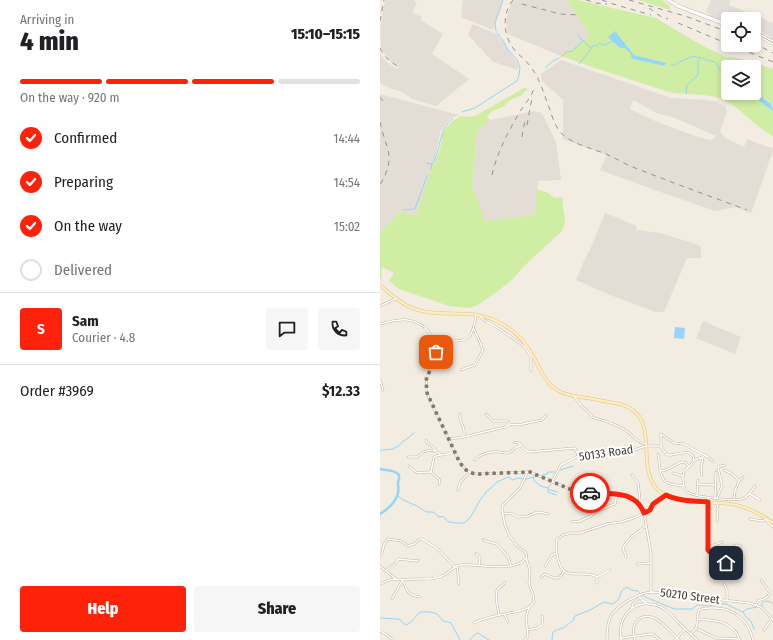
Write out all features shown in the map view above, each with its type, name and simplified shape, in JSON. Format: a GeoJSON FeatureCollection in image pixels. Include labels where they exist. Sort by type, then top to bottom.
{"type":"FeatureCollection","features":[{"type":"Feature","properties":{"kind":"street"},"geometry":{"type":"LineString","coordinates":[[668,0],[721,22]]}},
{"type":"Feature","properties":{"kind":"street"},"geometry":{"type":"LineString","coordinates":[[761,36],[773,43]]}},
{"type":"Feature","properties":{"kind":"street"},"geometry":{"type":"LineString","coordinates":[[380,285],[410,307],[423,312],[476,315],[484,316],[497,321],[515,333],[530,350],[547,380],[560,392],[620,404],[632,410],[639,416],[644,426],[648,470],[650,477],[660,492],[672,498],[732,504],[743,507],[756,512],[773,523]]}},
{"type":"Feature","properties":{"kind":"street"},"geometry":{"type":"LineString","coordinates":[[380,306],[397,298]]}},
{"type":"Feature","properties":{"kind":"street"},"geometry":{"type":"LineString","coordinates":[[434,343],[443,341],[460,341],[471,336],[474,329],[476,315]]}},
{"type":"Feature","properties":{"kind":"street"},"geometry":{"type":"LineString","coordinates":[[476,315],[482,317],[487,322],[524,346],[531,357],[531,371]]}},
{"type":"Feature","properties":{"kind":"street"},"geometry":{"type":"LineString","coordinates":[[380,324],[408,320],[423,326],[432,336],[435,356],[427,377],[426,390],[454,452],[463,467],[470,472],[477,474],[530,472],[576,492],[617,494],[630,497],[635,500],[644,513],[647,526],[652,563],[651,592]]}},
{"type":"Feature","properties":{"kind":"street"},"geometry":{"type":"LineString","coordinates":[[461,370],[475,365],[483,350],[474,329]]}},
{"type":"Feature","properties":{"kind":"street"},"geometry":{"type":"LineString","coordinates":[[380,380],[383,390]]}},
{"type":"Feature","properties":{"kind":"street"},"geometry":{"type":"LineString","coordinates":[[574,396],[592,417],[624,430],[639,442],[646,445],[661,447]]}},
{"type":"Feature","properties":{"kind":"street"},"geometry":{"type":"LineString","coordinates":[[460,414],[460,419],[464,429],[464,437]]}},
{"type":"Feature","properties":{"kind":"street"},"geometry":{"type":"LineString","coordinates":[[486,414],[493,421],[507,421],[509,424],[518,425],[541,420],[546,415]]}},
{"type":"Feature","properties":{"kind":"street"},"geometry":{"type":"LineString","coordinates":[[449,439],[507,427],[509,424]]}},
{"type":"Feature","properties":{"kind":"street"},"geometry":{"type":"LineString","coordinates":[[694,460],[692,455],[687,453],[665,454],[661,447],[660,435],[663,435],[674,443],[684,444],[713,461]]}},
{"type":"Feature","properties":{"kind":"street"},"geometry":{"type":"LineString","coordinates":[[426,440],[427,443],[441,455]]}},
{"type":"Feature","properties":{"kind":"street"},"geometry":{"type":"LineString","coordinates":[[514,442],[518,442],[527,451],[575,448],[578,455]]}},
{"type":"Feature","properties":{"kind":"street"},"geometry":{"type":"LineString","coordinates":[[474,460],[479,456],[489,453],[509,453],[521,445]]}},
{"type":"Feature","properties":{"kind":"street","name":"50133 Road"},"geometry":{"type":"LineString","coordinates":[[552,481],[561,465],[578,455],[628,452],[646,445]]}},
{"type":"Feature","properties":{"kind":"street"},"geometry":{"type":"LineString","coordinates":[[408,457],[417,457],[421,453],[427,451],[436,451]]}},
{"type":"Feature","properties":{"kind":"street"},"geometry":{"type":"LineString","coordinates":[[431,472],[434,457],[454,452]]}},
{"type":"Feature","properties":{"kind":"street"},"geometry":{"type":"LineString","coordinates":[[658,454],[662,477],[666,482],[669,484],[684,486]]}},
{"type":"Feature","properties":{"kind":"street"},"geometry":{"type":"LineString","coordinates":[[705,455],[694,460],[685,471],[684,486],[685,490],[688,492],[708,498],[734,499],[742,498],[750,493],[755,486]]}},
{"type":"Feature","properties":{"kind":"street"},"geometry":{"type":"LineString","coordinates":[[702,475],[701,470],[703,457]]}},
{"type":"Feature","properties":{"kind":"street"},"geometry":{"type":"LineString","coordinates":[[661,471],[667,470],[682,462],[685,462],[689,467]]}},
{"type":"Feature","properties":{"kind":"street"},"geometry":{"type":"LineString","coordinates":[[716,498],[722,486],[718,467],[725,465]]}},
{"type":"Feature","properties":{"kind":"street"},"geometry":{"type":"LineString","coordinates":[[409,466],[418,473],[425,471],[431,472],[439,480],[439,484]]}},
{"type":"Feature","properties":{"kind":"street"},"geometry":{"type":"LineString","coordinates":[[724,470],[739,480]]}},
{"type":"Feature","properties":{"kind":"street"},"geometry":{"type":"LineString","coordinates":[[458,490],[459,484],[470,472]]}},
{"type":"Feature","properties":{"kind":"street"},"geometry":{"type":"LineString","coordinates":[[474,622],[517,612],[529,607],[533,603],[534,600],[529,584],[530,570],[525,552],[517,546],[509,535],[506,529],[502,508],[503,504],[520,488],[527,472]]}},
{"type":"Feature","properties":{"kind":"street"},"geometry":{"type":"LineString","coordinates":[[716,472],[716,498]]}},
{"type":"Feature","properties":{"kind":"street"},"geometry":{"type":"LineString","coordinates":[[673,473],[684,476]]}},
{"type":"Feature","properties":{"kind":"street"},"geometry":{"type":"LineString","coordinates":[[632,475],[638,483],[639,504]]}},
{"type":"Feature","properties":{"kind":"street"},"geometry":{"type":"LineString","coordinates":[[734,499],[739,480],[743,477]]}},
{"type":"Feature","properties":{"kind":"street"},"geometry":{"type":"LineString","coordinates":[[697,495],[698,480]]}},
{"type":"Feature","properties":{"kind":"street"},"geometry":{"type":"LineString","coordinates":[[698,484],[716,484]]}},
{"type":"Feature","properties":{"kind":"street"},"geometry":{"type":"LineString","coordinates":[[750,493],[760,500]]}},
{"type":"Feature","properties":{"kind":"street"},"geometry":{"type":"LineString","coordinates":[[572,522],[580,521],[591,516],[594,512],[615,504],[617,494]]}},
{"type":"Feature","properties":{"kind":"street"},"geometry":{"type":"LineString","coordinates":[[645,518],[653,504],[666,495]]}},
{"type":"Feature","properties":{"kind":"street"},"geometry":{"type":"LineString","coordinates":[[708,498],[708,551],[717,556],[723,562],[728,563],[734,553],[734,547]]}},
{"type":"Feature","properties":{"kind":"street"},"geometry":{"type":"LineString","coordinates":[[716,502],[718,508],[717,521]]}},
{"type":"Feature","properties":{"kind":"street"},"geometry":{"type":"LineString","coordinates":[[596,577],[591,574],[568,573],[564,571],[559,563],[557,553],[557,540],[560,536],[569,533],[583,532],[607,524],[621,522],[650,510]]}},
{"type":"Feature","properties":{"kind":"street"},"geometry":{"type":"LineString","coordinates":[[503,513],[512,514],[518,517],[528,516],[535,513],[548,514]]}},
{"type":"Feature","properties":{"kind":"street"},"geometry":{"type":"LineString","coordinates":[[750,519],[762,521],[767,520]]}},
{"type":"Feature","properties":{"kind":"street"},"geometry":{"type":"LineString","coordinates":[[767,520],[773,527]]}},
{"type":"Feature","properties":{"kind":"street"},"geometry":{"type":"LineString","coordinates":[[626,557],[623,547],[630,539],[647,526]]}},
{"type":"Feature","properties":{"kind":"street"},"geometry":{"type":"LineString","coordinates":[[380,557],[384,544],[388,539],[401,541],[406,546],[414,544],[422,539],[437,548],[456,567],[459,584]]}},
{"type":"Feature","properties":{"kind":"street"},"geometry":{"type":"LineString","coordinates":[[483,539],[484,541],[497,544],[508,557],[511,566]]}},
{"type":"Feature","properties":{"kind":"street"},"geometry":{"type":"LineString","coordinates":[[707,546],[722,542]]}},
{"type":"Feature","properties":{"kind":"street"},"geometry":{"type":"LineString","coordinates":[[717,556],[737,545],[741,546]]}},
{"type":"Feature","properties":{"kind":"street"},"geometry":{"type":"LineString","coordinates":[[476,553],[480,558],[479,565]]}},
{"type":"Feature","properties":{"kind":"street"},"geometry":{"type":"LineString","coordinates":[[545,566],[552,554],[557,553]]}},
{"type":"Feature","properties":{"kind":"street"},"geometry":{"type":"LineString","coordinates":[[734,553],[744,558]]}},
{"type":"Feature","properties":{"kind":"street"},"geometry":{"type":"LineString","coordinates":[[380,584],[396,579],[438,578],[456,567],[467,565],[496,567],[511,566],[521,563],[526,558]]}},
{"type":"Feature","properties":{"kind":"street"},"geometry":{"type":"LineString","coordinates":[[386,571],[396,564],[398,560],[418,560]]}},
{"type":"Feature","properties":{"kind":"street"},"geometry":{"type":"LineString","coordinates":[[637,564],[652,563]]}},
{"type":"Feature","properties":{"kind":"street"},"geometry":{"type":"LineString","coordinates":[[380,566],[396,579]]}},
{"type":"Feature","properties":{"kind":"street"},"geometry":{"type":"LineString","coordinates":[[596,577],[610,570]]}},
{"type":"Feature","properties":{"kind":"street"},"geometry":{"type":"LineString","coordinates":[[541,577],[545,574],[552,578],[559,578],[562,576],[564,571]]}},
{"type":"Feature","properties":{"kind":"street"},"geometry":{"type":"LineString","coordinates":[[596,577],[597,583]]}},
{"type":"Feature","properties":{"kind":"street"},"geometry":{"type":"LineString","coordinates":[[403,580],[409,594],[420,597]]}},
{"type":"Feature","properties":{"kind":"street"},"geometry":{"type":"LineString","coordinates":[[392,598],[403,580]]}},
{"type":"Feature","properties":{"kind":"street"},"geometry":{"type":"LineString","coordinates":[[756,605],[757,602],[770,594],[761,580]]}},
{"type":"Feature","properties":{"kind":"street"},"geometry":{"type":"LineString","coordinates":[[499,615],[497,592],[505,582]]}},
{"type":"Feature","properties":{"kind":"street"},"geometry":{"type":"LineString","coordinates":[[724,584],[727,590],[727,601]]}},
{"type":"Feature","properties":{"kind":"street","name":"50210 Street"},"geometry":{"type":"LineString","coordinates":[[607,640],[609,620],[613,612],[624,604],[651,592],[743,602],[756,605],[773,618]]}},
{"type":"Feature","properties":{"kind":"street"},"geometry":{"type":"LineString","coordinates":[[631,610],[633,604],[640,596],[642,600],[649,604]]}},
{"type":"Feature","properties":{"kind":"street"},"geometry":{"type":"LineString","coordinates":[[660,640],[653,634],[621,639],[621,624],[625,616],[639,605],[649,604],[659,606],[665,609],[697,640]]}},
{"type":"Feature","properties":{"kind":"street"},"geometry":{"type":"LineString","coordinates":[[525,640],[528,636],[526,617],[529,607]]}},
{"type":"Feature","properties":{"kind":"street"},"geometry":{"type":"LineString","coordinates":[[691,634],[697,629],[699,610],[704,608],[720,608],[734,612],[741,618],[748,626],[753,640]]}},
{"type":"Feature","properties":{"kind":"street"},"geometry":{"type":"LineString","coordinates":[[504,614],[508,622]]}},
{"type":"Feature","properties":{"kind":"street"},"geometry":{"type":"LineString","coordinates":[[527,630],[543,625],[542,616]]}},
{"type":"Feature","properties":{"kind":"street"},"geometry":{"type":"LineString","coordinates":[[635,640],[633,628],[635,623],[643,617],[649,616],[658,620],[677,639],[685,629]]}},
{"type":"Feature","properties":{"kind":"street"},"geometry":{"type":"LineString","coordinates":[[764,630],[773,618]]}},
{"type":"Feature","properties":{"kind":"street"},"geometry":{"type":"LineString","coordinates":[[698,619],[726,624],[734,630],[740,640]]}},
{"type":"Feature","properties":{"kind":"street"},"geometry":{"type":"LineString","coordinates":[[697,629],[716,638],[740,640]]}},
{"type":"Feature","properties":{"kind":"street"},"geometry":{"type":"LineString","coordinates":[[380,631],[393,640]]}},
{"type":"Feature","properties":{"kind":"shaded area"},"geometry":{"type":"Polygon","coordinates":[[[385,0],[413,0],[417,2],[412,13],[422,17],[421,20],[443,34],[432,54],[469,79],[436,106],[412,99],[404,93],[380,83],[380,54],[388,63],[397,69],[399,67],[391,62],[381,48],[380,29],[385,0]]]}},
{"type":"Feature","properties":{"kind":"shaded area"},"geometry":{"type":"Polygon","coordinates":[[[463,0],[503,0],[493,30],[461,17],[463,0]]]}},
{"type":"Feature","properties":{"kind":"shaded area"},"geometry":{"type":"Polygon","coordinates":[[[515,0],[567,0],[590,36],[561,56],[508,34],[506,20],[512,2],[515,0]]]}},
{"type":"Feature","properties":{"kind":"shaded area"},"geometry":{"type":"Polygon","coordinates":[[[711,0],[731,0],[729,5],[746,12],[721,12],[721,21],[710,16],[710,14],[706,12],[711,0]]]}},
{"type":"Feature","properties":{"kind":"shaded area"},"geometry":{"type":"Polygon","coordinates":[[[761,18],[773,23],[773,39],[761,33],[761,18]]]}},
{"type":"Feature","properties":{"kind":"shaded area"},"geometry":{"type":"Polygon","coordinates":[[[472,24],[497,34],[517,63],[518,70],[493,62],[468,35],[472,24]]]}},
{"type":"Feature","properties":{"kind":"shaded area"},"geometry":{"type":"Polygon","coordinates":[[[561,60],[671,98],[706,100],[717,102],[726,107],[727,112],[720,131],[725,138],[744,147],[747,139],[773,149],[751,213],[736,207],[715,211],[600,170],[607,155],[563,139],[563,100],[542,81],[541,74],[561,60]],[[633,100],[630,109],[655,121],[698,137],[711,140],[716,136],[673,117],[659,114],[633,100]]]}},
{"type":"Feature","properties":{"kind":"shaded area"},"geometry":{"type":"Polygon","coordinates":[[[380,94],[459,115],[449,119],[440,132],[435,160],[416,215],[399,212],[380,232],[380,94]]]}},
{"type":"Feature","properties":{"kind":"shaded area"},"geometry":{"type":"Polygon","coordinates":[[[534,111],[542,113],[556,142],[561,180],[538,181],[535,215],[484,221],[472,184],[477,131],[490,120],[534,111]]]}},
{"type":"Feature","properties":{"kind":"shaded area"},"geometry":{"type":"Polygon","coordinates":[[[605,213],[637,226],[636,230],[661,233],[701,246],[701,258],[687,258],[664,312],[656,312],[610,295],[576,280],[605,213]]]}},
{"type":"Feature","properties":{"kind":"shaded area"},"geometry":{"type":"Polygon","coordinates":[[[703,321],[741,337],[735,354],[696,338],[703,321]]]}},
{"type":"Feature","properties":{"kind":"green space"},"geometry":{"type":"Polygon","coordinates":[[[567,0],[577,0],[656,18],[701,45],[726,57],[746,60],[721,60],[721,99],[704,95],[669,92],[561,56],[590,36],[567,0]],[[615,31],[633,59],[665,66],[665,63],[634,55],[615,31]]]}},
{"type":"Feature","properties":{"kind":"green space"},"geometry":{"type":"Polygon","coordinates":[[[638,0],[662,0],[670,6],[670,10],[638,0]]]}},
{"type":"Feature","properties":{"kind":"green space"},"geometry":{"type":"Polygon","coordinates":[[[761,65],[773,69],[773,107],[769,101],[761,96],[761,65]]]}},
{"type":"Feature","properties":{"kind":"green space"},"geometry":{"type":"Polygon","coordinates":[[[524,88],[527,88],[527,90],[522,95],[510,100],[503,107],[491,112],[487,117],[490,120],[477,131],[472,184],[485,221],[535,215],[537,189],[548,193],[555,198],[562,197],[565,222],[562,231],[522,268],[513,279],[476,306],[469,308],[449,306],[399,289],[389,281],[394,273],[382,267],[382,279],[380,278],[380,232],[399,212],[416,215],[431,170],[439,152],[442,135],[446,128],[452,121],[460,116],[469,117],[477,115],[524,88]]]}},
{"type":"Feature","properties":{"kind":"green space"},"geometry":{"type":"Polygon","coordinates":[[[724,100],[759,100],[772,109],[773,136],[758,126],[736,107],[724,100]]]}},
{"type":"Feature","properties":{"kind":"water"},"geometry":{"type":"Polygon","coordinates":[[[615,31],[634,55],[666,63],[665,66],[633,59],[631,54],[625,48],[620,48],[608,37],[615,31]]]}},
{"type":"Feature","properties":{"kind":"water"},"geometry":{"type":"Polygon","coordinates":[[[761,96],[771,104],[773,111],[759,100],[761,100],[761,96]]]}},
{"type":"Feature","properties":{"kind":"water"},"geometry":{"type":"Polygon","coordinates":[[[675,327],[685,328],[684,339],[674,338],[675,327]]]}},
{"type":"Feature","properties":{"kind":"waterway"},"geometry":{"type":"LineString","coordinates":[[496,31],[495,23],[503,0]]}},
{"type":"Feature","properties":{"kind":"waterway"},"geometry":{"type":"LineString","coordinates":[[462,112],[475,108],[517,81],[520,68],[517,60],[508,50],[497,33]]}},
{"type":"Feature","properties":{"kind":"waterway"},"geometry":{"type":"LineString","coordinates":[[578,35],[591,48]]}},
{"type":"Feature","properties":{"kind":"waterway"},"geometry":{"type":"LineString","coordinates":[[561,57],[566,52],[573,51],[583,41]]}},
{"type":"Feature","properties":{"kind":"waterway"},"geometry":{"type":"LineString","coordinates":[[579,64],[594,45],[597,46],[599,43],[605,45],[613,41]]}},
{"type":"Feature","properties":{"kind":"waterway"},"geometry":{"type":"LineString","coordinates":[[671,65],[675,65],[694,56],[715,62],[721,70]]}},
{"type":"Feature","properties":{"kind":"waterway"},"geometry":{"type":"LineString","coordinates":[[546,67],[559,58]]}},
{"type":"Feature","properties":{"kind":"waterway"},"geometry":{"type":"LineString","coordinates":[[686,94],[687,85],[698,75],[698,61],[700,58]]}},
{"type":"Feature","properties":{"kind":"waterway"},"geometry":{"type":"LineString","coordinates":[[434,161],[442,133],[452,119]]}},
{"type":"Feature","properties":{"kind":"waterway"},"geometry":{"type":"LineString","coordinates":[[427,163],[433,163]]}},
{"type":"Feature","properties":{"kind":"waterway"},"geometry":{"type":"LineString","coordinates":[[431,169],[432,164]]}},
{"type":"Feature","properties":{"kind":"waterway"},"geometry":{"type":"LineString","coordinates":[[403,210],[415,209],[427,176]]}},
{"type":"Feature","properties":{"kind":"waterway"},"geometry":{"type":"LineString","coordinates":[[380,451],[398,447],[414,433]]}},
{"type":"Feature","properties":{"kind":"waterway"},"geometry":{"type":"LineString","coordinates":[[560,470],[573,466]]}},
{"type":"Feature","properties":{"kind":"waterway"},"geometry":{"type":"LineString","coordinates":[[380,469],[390,470],[399,475],[397,496],[389,508],[380,514]]}},
{"type":"Feature","properties":{"kind":"waterway"},"geometry":{"type":"LineString","coordinates":[[542,475],[547,474],[548,472],[555,472]]}},
{"type":"Feature","properties":{"kind":"waterway"},"geometry":{"type":"LineString","coordinates":[[526,479],[538,476]]}},
{"type":"Feature","properties":{"kind":"waterway"},"geometry":{"type":"LineString","coordinates":[[397,495],[403,500],[427,512],[433,512],[439,517],[444,517],[449,522],[461,523],[466,522],[469,519],[482,497],[497,482],[508,477],[513,480],[518,478],[523,479]]}},
{"type":"Feature","properties":{"kind":"waterway"},"geometry":{"type":"LineString","coordinates":[[533,478],[537,484],[543,487],[548,488],[551,484]]}},
{"type":"Feature","properties":{"kind":"waterway"},"geometry":{"type":"LineString","coordinates":[[548,489],[548,492],[556,495]]}},
{"type":"Feature","properties":{"kind":"waterway"},"geometry":{"type":"LineString","coordinates":[[548,489],[557,492]]}},
{"type":"Feature","properties":{"kind":"waterway"},"geometry":{"type":"LineString","coordinates":[[552,640],[553,632],[566,626],[574,620],[575,616],[604,602],[614,603],[618,600],[625,588],[628,587],[631,590],[638,591],[640,593]]}},
{"type":"Feature","properties":{"kind":"waterway"},"geometry":{"type":"LineString","coordinates":[[643,596],[674,609],[692,609],[697,605],[711,606],[717,603],[726,604],[743,612],[747,609],[757,607]]}},
{"type":"Feature","properties":{"kind":"waterway"},"geometry":{"type":"LineString","coordinates":[[762,606],[762,603],[765,601],[773,604]]}},
{"type":"Feature","properties":{"kind":"waterway"},"geometry":{"type":"LineString","coordinates":[[380,618],[399,619],[406,625],[410,623],[420,612],[433,613],[438,615],[443,621],[451,623],[460,640]]}},
{"type":"Feature","properties":{"kind":"waterway"},"geometry":{"type":"LineString","coordinates":[[743,612],[751,621],[754,629]]}},
{"type":"Feature","properties":{"kind":"waterway"},"geometry":{"type":"LineString","coordinates":[[470,640],[478,633],[489,640]]}},
{"type":"Feature","properties":{"kind":"railway"},"geometry":{"type":"LineString","coordinates":[[380,21],[384,0]]}},
{"type":"Feature","properties":{"kind":"railway"},"geometry":{"type":"LineString","coordinates":[[513,0],[509,5],[506,17],[505,24],[507,37],[513,48],[528,64],[536,76],[542,87],[555,124],[560,132],[575,143],[606,154],[628,165],[747,210]]}},
{"type":"Feature","properties":{"kind":"railway"},"geometry":{"type":"LineString","coordinates":[[586,0],[607,4]]}},
{"type":"Feature","properties":{"kind":"railway"},"geometry":{"type":"LineString","coordinates":[[602,0],[651,15]]}},
{"type":"Feature","properties":{"kind":"railway"},"geometry":{"type":"LineString","coordinates":[[629,0],[685,16],[721,29]]}},
{"type":"Feature","properties":{"kind":"railway"},"geometry":{"type":"LineString","coordinates":[[522,4],[560,14],[580,15]]}},
{"type":"Feature","properties":{"kind":"railway"},"geometry":{"type":"LineString","coordinates":[[649,8],[660,16],[668,19]]}},
{"type":"Feature","properties":{"kind":"railway"},"geometry":{"type":"LineString","coordinates":[[678,23],[721,41]]}},
{"type":"Feature","properties":{"kind":"railway"},"geometry":{"type":"LineString","coordinates":[[761,47],[773,53]]}},
{"type":"Feature","properties":{"kind":"railway"},"geometry":{"type":"LineString","coordinates":[[380,48],[383,54],[399,67]]}},
{"type":"Feature","properties":{"kind":"railway"},"geometry":{"type":"LineString","coordinates":[[748,52],[773,62]]}},
{"type":"Feature","properties":{"kind":"railway"},"geometry":{"type":"LineString","coordinates":[[492,175],[506,137],[534,88]]}},
{"type":"Feature","properties":{"kind":"railway"},"geometry":{"type":"LineString","coordinates":[[380,97],[384,102]]}},
{"type":"Feature","properties":{"kind":"railway"},"geometry":{"type":"LineString","coordinates":[[527,125],[532,98]]}},
{"type":"Feature","properties":{"kind":"railway"},"geometry":{"type":"LineString","coordinates":[[522,137],[525,120]]}},
{"type":"Feature","properties":{"kind":"railway"},"geometry":{"type":"LineString","coordinates":[[380,122],[389,153],[388,167],[380,185]]}},
{"type":"Feature","properties":{"kind":"way so far"},"geometry":{"type":"LineString","coordinates":[[436,352],[426,380],[427,393],[460,463],[466,470],[477,474],[530,472],[576,492],[590,493]]}},
{"type":"Feature","properties":{"kind":"route"},"geometry":{"type":"LineString","coordinates":[[590,493],[625,495],[635,500],[642,508],[644,513],[650,510],[653,504],[666,495],[672,498],[708,502],[708,550],[726,563]]}}]}
